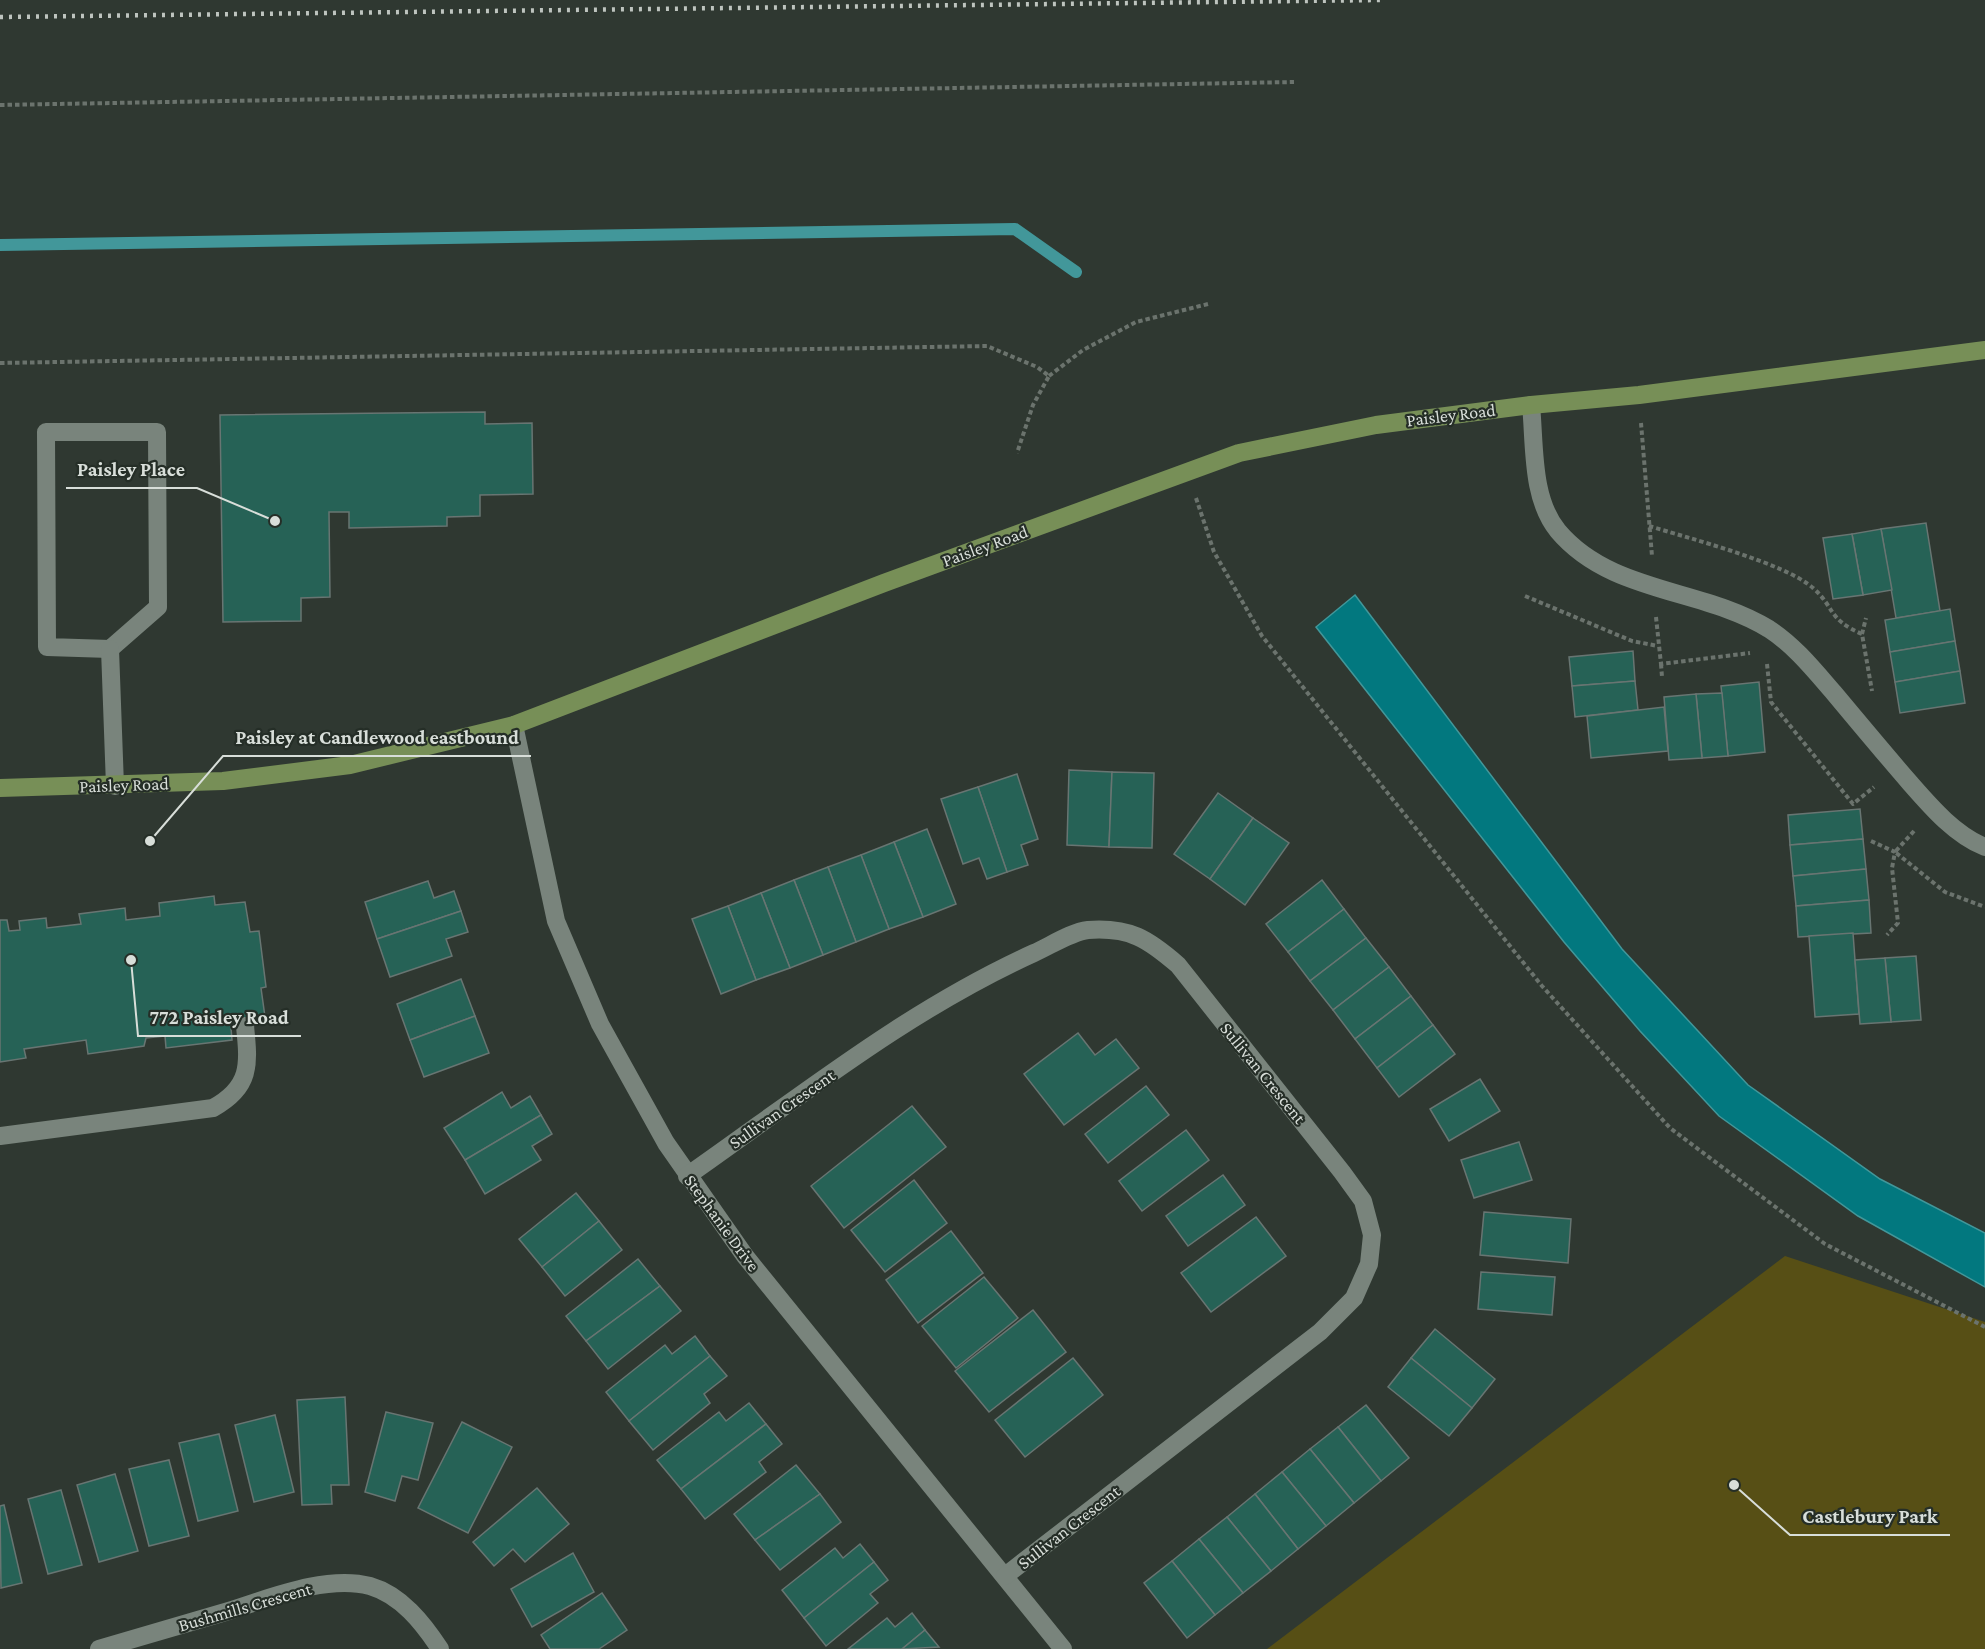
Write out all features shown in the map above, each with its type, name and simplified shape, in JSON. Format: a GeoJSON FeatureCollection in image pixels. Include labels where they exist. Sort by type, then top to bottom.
{"type":"FeatureCollection","features":[{"type":"Feature","properties":{"kind":"main road","name":"Paisley Road"},"geometry":{"type":"LineString","coordinates":[[0,788],[223,781],[350,765],[514,725],[884,583],[1239,453],[1376,425],[1531,405],[1639,395],[1985,350]]}},
{"type":"Feature","properties":{"kind":"street"},"geometry":{"type":"LineString","coordinates":[[1531,405],[1539,492],[1544,511],[1558,531],[1585,559],[1655,588],[1721,608],[1777,636],[1800,654],[1927,803],[1969,841],[1985,847]]}},
{"type":"Feature","properties":{"kind":"street"},"geometry":{"type":"LineString","coordinates":[[46,432],[157,432],[158,607],[110,648],[47,647],[46,432]]}},
{"type":"Feature","properties":{"kind":"street"},"geometry":{"type":"LineString","coordinates":[[110,648],[115,786]]}},
{"type":"Feature","properties":{"kind":"street","name":"Stephanie Drive"},"geometry":{"type":"LineString","coordinates":[[514,725],[556,921],[600,1024],[666,1143],[745,1256],[1063,1649]]}},
{"type":"Feature","properties":{"kind":"street","name":"Sullivan Crescent"},"geometry":{"type":"LineString","coordinates":[[687,1176],[917,1013],[1003,967],[1086,930],[1121,931],[1151,941],[1178,965],[1363,1201],[1372,1235],[1369,1264],[1354,1298],[1320,1332],[1005,1576]]}},
{"type":"Feature","properties":{"kind":"street"},"geometry":{"type":"LineString","coordinates":[[0,1136],[213,1107],[233,1097],[244,1080],[248,1054],[245,1026]]}},
{"type":"Feature","properties":{"kind":"street","name":"Bushmills Crescent"},"geometry":{"type":"LineString","coordinates":[[99,1649],[307,1587],[346,1584],[370,1586],[395,1599],[420,1618],[440,1649]]}},
{"type":"Feature","properties":{"kind":"path"},"geometry":{"type":"LineString","coordinates":[[0,105],[1294,81]]}},
{"type":"Feature","properties":{"kind":"path"},"geometry":{"type":"LineString","coordinates":[[1017,453],[1033,405],[1049,376],[1083,350],[1137,322],[1208,303]]}},
{"type":"Feature","properties":{"kind":"path"},"geometry":{"type":"LineString","coordinates":[[0,363],[987,346],[1036,367],[1049,376]]}},
{"type":"Feature","properties":{"kind":"path"},"geometry":{"type":"LineString","coordinates":[[1639,395],[1662,677]]}},
{"type":"Feature","properties":{"kind":"path"},"geometry":{"type":"LineString","coordinates":[[1187,472],[1214,552],[1262,636],[1542,986],[1670,1128],[1825,1244],[1985,1327]]}},
{"type":"Feature","properties":{"kind":"path"},"geometry":{"type":"LineString","coordinates":[[1649,526],[1780,570],[1813,588],[1835,618],[1862,634]]}},
{"type":"Feature","properties":{"kind":"path"},"geometry":{"type":"LineString","coordinates":[[1525,596],[1632,641],[1658,646]]}},
{"type":"Feature","properties":{"kind":"path"},"geometry":{"type":"LineString","coordinates":[[1863,727],[1877,717],[1862,634],[1866,618]]}},
{"type":"Feature","properties":{"kind":"path"},"geometry":{"type":"LineString","coordinates":[[1777,636],[1766,651],[1771,702],[1853,804],[1879,783]]}},
{"type":"Feature","properties":{"kind":"path"},"geometry":{"type":"LineString","coordinates":[[1660,664],[1766,651]]}},
{"type":"Feature","properties":{"kind":"path"},"geometry":{"type":"LineString","coordinates":[[1887,935],[1898,923],[1892,868],[1895,852],[1918,826]]}},
{"type":"Feature","properties":{"kind":"path"},"geometry":{"type":"LineString","coordinates":[[1871,841],[1895,852],[1945,892],[1985,907]]}},
{"type":"Feature","properties":{"kind":"shaded area"},"geometry":{"type":"Polygon","coordinates":[[[1785,1256],[1985,1322],[1985,1649],[1267,1649],[1785,1256]]]}},
{"type":"Feature","properties":{"kind":"water"},"geometry":{"type":"Polygon","coordinates":[[[1355,595],[1622,949],[1748,1085],[1880,1179],[1985,1233],[1985,1287],[1858,1216],[1719,1116],[1640,1031],[1564,942],[1316,627],[1355,595]]]}},
{"type":"Feature","properties":{"kind":"building"},"geometry":{"type":"Polygon","coordinates":[[[485,412],[485,424],[532,423],[533,494],[480,495],[480,516],[447,517],[447,526],[349,528],[349,512],[329,512],[330,597],[301,598],[301,621],[223,622],[220,415],[485,412]]]}},
{"type":"Feature","properties":{"kind":"building"},"geometry":{"type":"Polygon","coordinates":[[[1926,523],[1940,611],[1896,618],[1881,529],[1926,523]]]}},
{"type":"Feature","properties":{"kind":"building"},"geometry":{"type":"Polygon","coordinates":[[[1881,529],[1892,590],[1863,595],[1852,534],[1881,529]]]}},
{"type":"Feature","properties":{"kind":"building"},"geometry":{"type":"Polygon","coordinates":[[[1852,534],[1863,595],[1833,599],[1823,538],[1852,534]]]}},
{"type":"Feature","properties":{"kind":"building"},"geometry":{"type":"Polygon","coordinates":[[[1950,609],[1955,641],[1890,652],[1885,620],[1950,609]]]}},
{"type":"Feature","properties":{"kind":"building"},"geometry":{"type":"Polygon","coordinates":[[[1955,641],[1960,671],[1895,682],[1890,652],[1955,641]]]}},
{"type":"Feature","properties":{"kind":"building"},"geometry":{"type":"Polygon","coordinates":[[[1633,651],[1635,681],[1572,686],[1569,657],[1633,651]]]}},
{"type":"Feature","properties":{"kind":"building"},"geometry":{"type":"Polygon","coordinates":[[[1960,671],[1965,703],[1900,713],[1895,682],[1960,671]]]}},
{"type":"Feature","properties":{"kind":"building"},"geometry":{"type":"Polygon","coordinates":[[[1635,681],[1638,710],[1575,717],[1572,686],[1635,681]]]}},
{"type":"Feature","properties":{"kind":"building"},"geometry":{"type":"Polygon","coordinates":[[[1759,682],[1765,752],[1728,756],[1721,686],[1759,682]]]}},
{"type":"Feature","properties":{"kind":"building"},"geometry":{"type":"Polygon","coordinates":[[[1722,693],[1728,756],[1702,758],[1696,694],[1722,693]]]}},
{"type":"Feature","properties":{"kind":"building"},"geometry":{"type":"Polygon","coordinates":[[[1696,694],[1702,758],[1669,760],[1664,697],[1696,694]]]}},
{"type":"Feature","properties":{"kind":"building"},"geometry":{"type":"Polygon","coordinates":[[[1664,707],[1668,751],[1591,758],[1587,716],[1664,707]]]}},
{"type":"Feature","properties":{"kind":"building"},"geometry":{"type":"Polygon","coordinates":[[[1069,770],[1112,772],[1109,847],[1067,845],[1069,770]]]}},
{"type":"Feature","properties":{"kind":"building"},"geometry":{"type":"Polygon","coordinates":[[[1112,772],[1154,773],[1152,848],[1109,847],[1112,772]]]}},
{"type":"Feature","properties":{"kind":"building"},"geometry":{"type":"Polygon","coordinates":[[[1017,774],[1038,839],[1021,845],[1028,865],[1007,872],[978,787],[1017,774]]]}},
{"type":"Feature","properties":{"kind":"building"},"geometry":{"type":"Polygon","coordinates":[[[978,787],[1007,872],[987,879],[979,858],[963,864],[941,799],[978,787]]]}},
{"type":"Feature","properties":{"kind":"building"},"geometry":{"type":"Polygon","coordinates":[[[1218,793],[1253,818],[1210,879],[1174,854],[1218,793]]]}},
{"type":"Feature","properties":{"kind":"building"},"geometry":{"type":"Polygon","coordinates":[[[1860,809],[1863,839],[1790,845],[1788,815],[1860,809]]]}},
{"type":"Feature","properties":{"kind":"building"},"geometry":{"type":"Polygon","coordinates":[[[1253,818],[1289,843],[1245,905],[1210,879],[1253,818]]]}},
{"type":"Feature","properties":{"kind":"building"},"geometry":{"type":"Polygon","coordinates":[[[927,829],[956,904],[923,917],[894,842],[927,829]]]}},
{"type":"Feature","properties":{"kind":"building"},"geometry":{"type":"Polygon","coordinates":[[[1863,839],[1866,869],[1793,876],[1790,845],[1863,839]]]}},
{"type":"Feature","properties":{"kind":"building"},"geometry":{"type":"Polygon","coordinates":[[[894,842],[923,917],[889,929],[861,855],[894,842]]]}},
{"type":"Feature","properties":{"kind":"building"},"geometry":{"type":"Polygon","coordinates":[[[861,855],[889,929],[856,942],[828,867],[861,855]]]}},
{"type":"Feature","properties":{"kind":"building"},"geometry":{"type":"Polygon","coordinates":[[[828,867],[856,942],[823,955],[794,880],[828,867]]]}},
{"type":"Feature","properties":{"kind":"building"},"geometry":{"type":"Polygon","coordinates":[[[1866,869],[1869,900],[1796,906],[1793,876],[1866,869]]]}},
{"type":"Feature","properties":{"kind":"building"},"geometry":{"type":"Polygon","coordinates":[[[794,880],[823,955],[790,968],[761,893],[794,880]]]}},
{"type":"Feature","properties":{"kind":"building"},"geometry":{"type":"Polygon","coordinates":[[[1322,880],[1344,909],[1288,952],[1266,924],[1322,880]]]}},
{"type":"Feature","properties":{"kind":"building"},"geometry":{"type":"Polygon","coordinates":[[[428,881],[434,898],[454,891],[461,911],[377,939],[365,902],[428,881]]]}},
{"type":"Feature","properties":{"kind":"building"},"geometry":{"type":"Polygon","coordinates":[[[761,893],[790,968],[756,980],[728,906],[761,893]]]}},
{"type":"Feature","properties":{"kind":"building"},"geometry":{"type":"Polygon","coordinates":[[[214,896],[215,905],[245,902],[250,932],[259,931],[266,987],[261,988],[266,1024],[231,1028],[232,1040],[166,1048],[165,1036],[146,1038],[144,1046],[88,1054],[86,1040],[24,1049],[26,1058],[0,1062],[0,920],[7,920],[9,931],[20,930],[19,921],[46,918],[47,928],[81,924],[79,914],[125,908],[126,920],[160,916],[159,903],[214,896]]]}},
{"type":"Feature","properties":{"kind":"building"},"geometry":{"type":"Polygon","coordinates":[[[1869,900],[1871,933],[1798,937],[1796,906],[1869,900]]]}},
{"type":"Feature","properties":{"kind":"building"},"geometry":{"type":"Polygon","coordinates":[[[728,906],[756,980],[721,994],[692,919],[728,906]]]}},
{"type":"Feature","properties":{"kind":"building"},"geometry":{"type":"Polygon","coordinates":[[[1344,909],[1366,938],[1310,981],[1288,952],[1344,909]]]}},
{"type":"Feature","properties":{"kind":"building"},"geometry":{"type":"Polygon","coordinates":[[[461,911],[468,932],[446,939],[452,956],[390,977],[377,939],[461,911]]]}},
{"type":"Feature","properties":{"kind":"building"},"geometry":{"type":"Polygon","coordinates":[[[1853,933],[1859,1014],[1815,1017],[1809,936],[1853,933]]]}},
{"type":"Feature","properties":{"kind":"building"},"geometry":{"type":"Polygon","coordinates":[[[1366,938],[1389,967],[1333,1010],[1310,981],[1366,938]]]}},
{"type":"Feature","properties":{"kind":"building"},"geometry":{"type":"Polygon","coordinates":[[[1916,956],[1921,1020],[1891,1022],[1885,958],[1916,956]]]}},
{"type":"Feature","properties":{"kind":"building"},"geometry":{"type":"Polygon","coordinates":[[[1885,958],[1891,1022],[1860,1024],[1855,960],[1885,958]]]}},
{"type":"Feature","properties":{"kind":"building"},"geometry":{"type":"Polygon","coordinates":[[[1389,967],[1411,996],[1355,1039],[1333,1010],[1389,967]]]}},
{"type":"Feature","properties":{"kind":"building"},"geometry":{"type":"Polygon","coordinates":[[[461,979],[475,1016],[410,1040],[397,1004],[461,979]]]}},
{"type":"Feature","properties":{"kind":"building"},"geometry":{"type":"Polygon","coordinates":[[[1411,996],[1433,1025],[1377,1068],[1355,1039],[1411,996]]]}},
{"type":"Feature","properties":{"kind":"building"},"geometry":{"type":"Polygon","coordinates":[[[475,1016],[489,1053],[424,1077],[410,1040],[475,1016]]]}},
{"type":"Feature","properties":{"kind":"building"},"geometry":{"type":"Polygon","coordinates":[[[1433,1025],[1455,1054],[1399,1097],[1377,1068],[1433,1025]]]}},
{"type":"Feature","properties":{"kind":"building"},"geometry":{"type":"Polygon","coordinates":[[[1078,1033],[1095,1055],[1116,1039],[1139,1068],[1064,1125],[1024,1074],[1078,1033]]]}},
{"type":"Feature","properties":{"kind":"building"},"geometry":{"type":"Polygon","coordinates":[[[1480,1079],[1500,1111],[1449,1141],[1430,1109],[1480,1079]]]}},
{"type":"Feature","properties":{"kind":"building"},"geometry":{"type":"Polygon","coordinates":[[[1146,1086],[1169,1115],[1108,1163],[1085,1134],[1146,1086]]]}},
{"type":"Feature","properties":{"kind":"building"},"geometry":{"type":"Polygon","coordinates":[[[502,1092],[511,1108],[530,1096],[541,1115],[465,1160],[444,1128],[502,1092]]]}},
{"type":"Feature","properties":{"kind":"building"},"geometry":{"type":"Polygon","coordinates":[[[912,1106],[946,1147],[844,1228],[811,1186],[912,1106]]]}},
{"type":"Feature","properties":{"kind":"building"},"geometry":{"type":"Polygon","coordinates":[[[541,1115],[552,1134],[532,1146],[541,1160],[485,1194],[465,1160],[541,1115]]]}},
{"type":"Feature","properties":{"kind":"building"},"geometry":{"type":"Polygon","coordinates":[[[1186,1130],[1209,1160],[1142,1211],[1119,1181],[1186,1130]]]}},
{"type":"Feature","properties":{"kind":"building"},"geometry":{"type":"Polygon","coordinates":[[[1519,1142],[1532,1180],[1474,1198],[1461,1160],[1519,1142]]]}},
{"type":"Feature","properties":{"kind":"building"},"geometry":{"type":"Polygon","coordinates":[[[1223,1175],[1245,1205],[1188,1246],[1166,1216],[1223,1175]]]}},
{"type":"Feature","properties":{"kind":"building"},"geometry":{"type":"Polygon","coordinates":[[[914,1180],[947,1223],[885,1272],[851,1230],[914,1180]]]}},
{"type":"Feature","properties":{"kind":"building"},"geometry":{"type":"Polygon","coordinates":[[[576,1193],[599,1221],[542,1267],[519,1239],[576,1193]]]}},
{"type":"Feature","properties":{"kind":"building"},"geometry":{"type":"Polygon","coordinates":[[[1484,1212],[1571,1219],[1568,1263],[1480,1255],[1484,1212]]]}},
{"type":"Feature","properties":{"kind":"building"},"geometry":{"type":"Polygon","coordinates":[[[1256,1217],[1286,1256],[1211,1312],[1181,1273],[1256,1217]]]}},
{"type":"Feature","properties":{"kind":"building"},"geometry":{"type":"Polygon","coordinates":[[[599,1221],[622,1250],[565,1296],[542,1267],[599,1221]]]}},
{"type":"Feature","properties":{"kind":"building"},"geometry":{"type":"Polygon","coordinates":[[[951,1231],[983,1273],[918,1323],[886,1280],[951,1231]]]}},
{"type":"Feature","properties":{"kind":"building"},"geometry":{"type":"Polygon","coordinates":[[[638,1259],[660,1286],[586,1341],[566,1316],[638,1259]]]}},
{"type":"Feature","properties":{"kind":"building"},"geometry":{"type":"Polygon","coordinates":[[[1481,1272],[1555,1277],[1552,1315],[1478,1309],[1481,1272]]]}},
{"type":"Feature","properties":{"kind":"building"},"geometry":{"type":"Polygon","coordinates":[[[984,1277],[1018,1318],[956,1368],[922,1326],[984,1277]]]}},
{"type":"Feature","properties":{"kind":"building"},"geometry":{"type":"Polygon","coordinates":[[[660,1286],[681,1311],[608,1369],[586,1341],[660,1286]]]}},
{"type":"Feature","properties":{"kind":"building"},"geometry":{"type":"Polygon","coordinates":[[[1033,1310],[1066,1352],[989,1412],[955,1371],[1033,1310]]]}},
{"type":"Feature","properties":{"kind":"building"},"geometry":{"type":"Polygon","coordinates":[[[1435,1329],[1495,1379],[1472,1408],[1411,1358],[1435,1329]]]}},
{"type":"Feature","properties":{"kind":"building"},"geometry":{"type":"Polygon","coordinates":[[[695,1336],[710,1356],[629,1421],[606,1392],[665,1345],[672,1354],[695,1336]]]}},
{"type":"Feature","properties":{"kind":"building"},"geometry":{"type":"Polygon","coordinates":[[[710,1356],[727,1376],[704,1394],[710,1403],[653,1450],[629,1421],[710,1356]]]}},
{"type":"Feature","properties":{"kind":"building"},"geometry":{"type":"Polygon","coordinates":[[[1073,1358],[1103,1395],[1025,1457],[995,1420],[1073,1358]]]}},
{"type":"Feature","properties":{"kind":"building"},"geometry":{"type":"Polygon","coordinates":[[[1411,1358],[1472,1408],[1449,1436],[1388,1387],[1411,1358]]]}},
{"type":"Feature","properties":{"kind":"building"},"geometry":{"type":"Polygon","coordinates":[[[345,1397],[349,1485],[331,1485],[332,1504],[302,1505],[297,1400],[345,1397]]]}},
{"type":"Feature","properties":{"kind":"building"},"geometry":{"type":"Polygon","coordinates":[[[749,1403],[766,1424],[681,1489],[657,1460],[719,1412],[726,1421],[749,1403]]]}},
{"type":"Feature","properties":{"kind":"building"},"geometry":{"type":"Polygon","coordinates":[[[1366,1405],[1409,1458],[1381,1481],[1338,1427],[1366,1405]]]}},
{"type":"Feature","properties":{"kind":"building"},"geometry":{"type":"Polygon","coordinates":[[[386,1412],[433,1423],[418,1480],[402,1476],[395,1501],[365,1492],[386,1412]]]}},
{"type":"Feature","properties":{"kind":"building"},"geometry":{"type":"Polygon","coordinates":[[[275,1415],[294,1492],[254,1502],[235,1425],[275,1415]]]}},
{"type":"Feature","properties":{"kind":"building"},"geometry":{"type":"Polygon","coordinates":[[[462,1422],[512,1447],[468,1533],[418,1508],[462,1422]]]}},
{"type":"Feature","properties":{"kind":"building"},"geometry":{"type":"Polygon","coordinates":[[[766,1424],[782,1444],[759,1462],[766,1472],[705,1519],[681,1489],[766,1424]]]}},
{"type":"Feature","properties":{"kind":"building"},"geometry":{"type":"Polygon","coordinates":[[[1338,1427],[1381,1481],[1354,1503],[1310,1449],[1338,1427]]]}},
{"type":"Feature","properties":{"kind":"building"},"geometry":{"type":"Polygon","coordinates":[[[219,1434],[238,1511],[198,1521],[179,1443],[219,1434]]]}},
{"type":"Feature","properties":{"kind":"building"},"geometry":{"type":"Polygon","coordinates":[[[1310,1449],[1354,1503],[1326,1526],[1282,1472],[1310,1449]]]}},
{"type":"Feature","properties":{"kind":"building"},"geometry":{"type":"Polygon","coordinates":[[[169,1460],[189,1536],[149,1546],[129,1469],[169,1460]]]}},
{"type":"Feature","properties":{"kind":"building"},"geometry":{"type":"Polygon","coordinates":[[[796,1465],[820,1494],[755,1540],[734,1514],[796,1465]]]}},
{"type":"Feature","properties":{"kind":"building"},"geometry":{"type":"Polygon","coordinates":[[[1282,1472],[1326,1526],[1298,1549],[1255,1494],[1282,1472]]]}},
{"type":"Feature","properties":{"kind":"building"},"geometry":{"type":"Polygon","coordinates":[[[115,1474],[138,1551],[99,1562],[77,1485],[115,1474]]]}},
{"type":"Feature","properties":{"kind":"building"},"geometry":{"type":"Polygon","coordinates":[[[537,1488],[569,1524],[525,1562],[513,1549],[494,1566],[473,1542],[537,1488]]]}},
{"type":"Feature","properties":{"kind":"building"},"geometry":{"type":"Polygon","coordinates":[[[61,1490],[82,1565],[48,1574],[28,1499],[61,1490]]]}},
{"type":"Feature","properties":{"kind":"building"},"geometry":{"type":"Polygon","coordinates":[[[820,1494],[841,1522],[780,1570],[755,1540],[820,1494]]]}},
{"type":"Feature","properties":{"kind":"building"},"geometry":{"type":"Polygon","coordinates":[[[1255,1494],[1298,1549],[1271,1571],[1227,1517],[1255,1494]]]}},
{"type":"Feature","properties":{"kind":"building"},"geometry":{"type":"Polygon","coordinates":[[[4,1505],[22,1583],[1,1588],[0,1506],[4,1505]]]}},
{"type":"Feature","properties":{"kind":"building"},"geometry":{"type":"Polygon","coordinates":[[[1227,1517],[1271,1571],[1243,1593],[1199,1539],[1227,1517]]]}},
{"type":"Feature","properties":{"kind":"building"},"geometry":{"type":"Polygon","coordinates":[[[1199,1539],[1243,1593],[1215,1615],[1172,1561],[1199,1539]]]}},
{"type":"Feature","properties":{"kind":"building"},"geometry":{"type":"Polygon","coordinates":[[[860,1544],[874,1562],[804,1618],[782,1590],[835,1548],[843,1558],[860,1544]]]}},
{"type":"Feature","properties":{"kind":"building"},"geometry":{"type":"Polygon","coordinates":[[[573,1553],[594,1592],[532,1627],[511,1589],[573,1553]]]}},
{"type":"Feature","properties":{"kind":"building"},"geometry":{"type":"Polygon","coordinates":[[[1172,1561],[1215,1615],[1187,1638],[1144,1583],[1172,1561]]]}},
{"type":"Feature","properties":{"kind":"building"},"geometry":{"type":"Polygon","coordinates":[[[874,1562],[888,1580],[870,1594],[878,1603],[826,1646],[804,1618],[874,1562]]]}},
{"type":"Feature","properties":{"kind":"building"},"geometry":{"type":"Polygon","coordinates":[[[602,1593],[627,1630],[599,1649],[550,1649],[541,1635],[602,1593]]]}},
{"type":"Feature","properties":{"kind":"building"},"geometry":{"type":"Polygon","coordinates":[[[912,1613],[925,1630],[902,1649],[848,1649],[887,1618],[895,1627],[912,1613]]]}},
{"type":"Feature","properties":{"kind":"building"},"geometry":{"type":"Polygon","coordinates":[[[925,1630],[939,1647],[902,1649],[925,1630]]]}},
{"type":"Feature","properties":{"kind":"waterway"},"geometry":{"type":"LineString","coordinates":[[0,245],[1015,229],[1076,272]]}},
{"type":"Feature","properties":{"kind":"railway"},"geometry":{"type":"LineString","coordinates":[[0,17],[1381,0]]}},
{"type":"Feature","properties":{"kind":"place","name":"Paisley Place"},"geometry":{"type":"Point","coordinates":[275,521]}},
{"type":"Feature","properties":{"kind":"place","name":"Paisley at Candlewood eastbound"},"geometry":{"type":"Point","coordinates":[150,841]}},
{"type":"Feature","properties":{"kind":"place","name":"772 Paisley Road"},"geometry":{"type":"Point","coordinates":[131,960]}},
{"type":"Feature","properties":{"kind":"place","name":"Castlebury Park"},"geometry":{"type":"Point","coordinates":[1734,1485]}}]}
